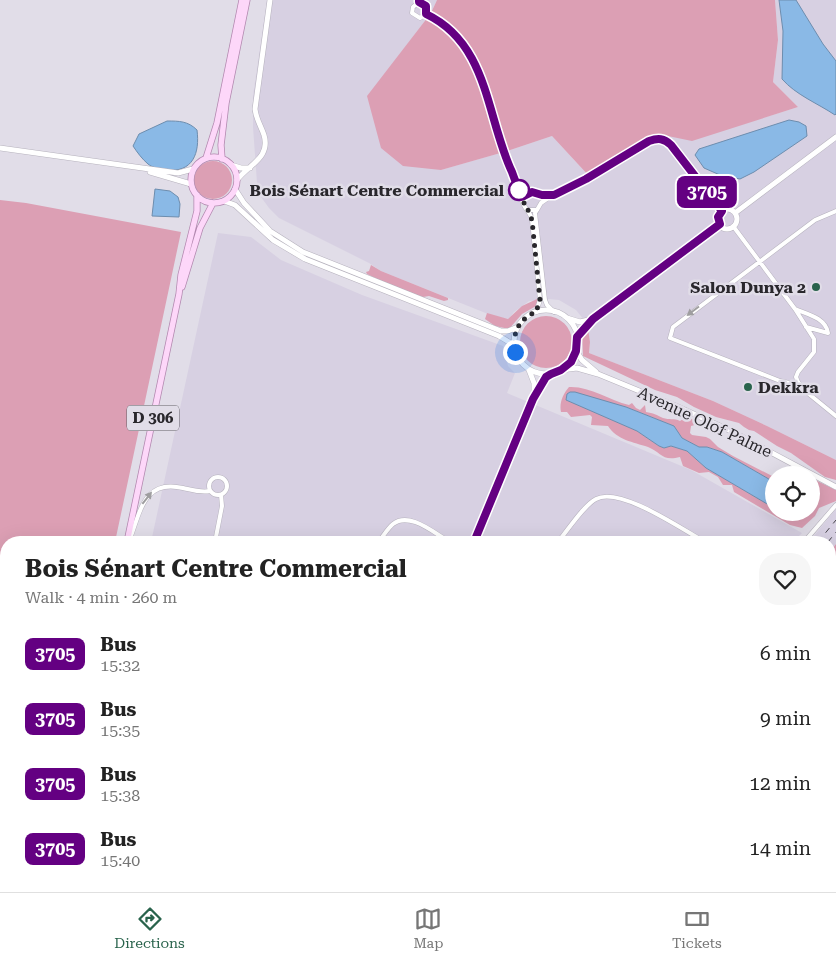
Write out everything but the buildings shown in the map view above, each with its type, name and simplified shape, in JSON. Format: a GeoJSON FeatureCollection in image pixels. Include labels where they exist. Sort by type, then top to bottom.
{"type":"FeatureCollection","features":[{"type":"Feature","properties":{"kind":"main road"},"geometry":{"type":"LineString","coordinates":[[0,148],[178,173],[193,169],[206,158],[218,123],[242,0]]}},
{"type":"Feature","properties":{"kind":"main road"},"geometry":{"type":"LineString","coordinates":[[222,158],[221,144],[226,103],[247,0]]}},
{"type":"Feature","properties":{"kind":"main road"},"geometry":{"type":"LineString","coordinates":[[237,180],[260,159],[265,145],[264,134],[257,119],[255,109],[270,0]]}},
{"type":"Feature","properties":{"kind":"main road"},"geometry":{"type":"LineString","coordinates":[[735,213],[836,137]]}},
{"type":"Feature","properties":{"kind":"main road"},"geometry":{"type":"LineString","coordinates":[[206,158],[222,158],[241,168],[250,168]]}},
{"type":"Feature","properties":{"kind":"main road"},"geometry":{"type":"LineString","coordinates":[[193,169],[191,184],[197,195],[207,202],[213,203],[224,200],[235,189],[237,180],[231,164]]}},
{"type":"Feature","properties":{"kind":"main road"},"geometry":{"type":"LineString","coordinates":[[130,167],[191,184]]}},
{"type":"Feature","properties":{"kind":"main road"},"geometry":{"type":"LineString","coordinates":[[235,189],[252,212],[270,231],[284,241],[359,278],[499,336],[514,345]]}},
{"type":"Feature","properties":{"kind":"main road","name":"D 306"},"geometry":{"type":"LineString","coordinates":[[129,536],[179,294],[181,275],[197,211],[197,195]]}},
{"type":"Feature","properties":{"kind":"main road"},"geometry":{"type":"LineString","coordinates":[[224,200],[235,205],[265,234],[304,258],[502,331],[518,327]]}},
{"type":"Feature","properties":{"kind":"main road","name":"D 306"},"geometry":{"type":"LineString","coordinates":[[179,294],[200,228],[213,203]]}},
{"type":"Feature","properties":{"kind":"main road"},"geometry":{"type":"LineString","coordinates":[[729,209],[735,213],[737,220],[733,226],[726,228],[720,224],[718,217],[722,211],[729,209]]}},
{"type":"Feature","properties":{"kind":"main road"},"geometry":{"type":"LineString","coordinates":[[577,337],[593,319],[720,224]]}},
{"type":"Feature","properties":{"kind":"main road"},"geometry":{"type":"LineString","coordinates":[[533,399],[534,382],[529,369],[519,359],[514,345],[514,335],[518,327],[528,316],[536,312],[554,312],[580,322],[593,319]]}},
{"type":"Feature","properties":{"kind":"main road"},"geometry":{"type":"LineString","coordinates":[[476,536],[533,399],[546,377],[561,370],[571,362],[576,351],[577,337],[572,326],[564,316]]}},
{"type":"Feature","properties":{"kind":"main road","name":"Avenue Olof Palme"},"geometry":{"type":"LineString","coordinates":[[576,351],[582,360],[598,374]]}},
{"type":"Feature","properties":{"kind":"main road","name":"Avenue Olof Palme"},"geometry":{"type":"LineString","coordinates":[[561,370],[577,368],[598,374],[722,427],[836,487]]}},
{"type":"Feature","properties":{"kind":"main road"},"geometry":{"type":"LineString","coordinates":[[529,369],[551,374]]}},
{"type":"Feature","properties":{"kind":"street"},"geometry":{"type":"LineString","coordinates":[[419,1],[426,6],[426,14],[420,18],[414,15],[412,7],[419,1]]}},
{"type":"Feature","properties":{"kind":"street"},"geometry":{"type":"LineString","coordinates":[[426,14],[450,28],[472,59],[484,87],[506,160],[524,196],[523,203],[532,220],[540,300],[536,312]]}},
{"type":"Feature","properties":{"kind":"street"},"geometry":{"type":"LineString","coordinates":[[554,312],[545,300],[535,213],[541,203],[551,196],[582,182],[649,141],[660,138],[671,145],[722,211]]}},
{"type":"Feature","properties":{"kind":"street"},"geometry":{"type":"LineString","coordinates":[[524,196],[532,192],[551,196]]}},
{"type":"Feature","properties":{"kind":"street"},"geometry":{"type":"LineString","coordinates":[[538,194],[541,203]]}},
{"type":"Feature","properties":{"kind":"street"},"geometry":{"type":"LineString","coordinates":[[528,210],[537,210]]}},
{"type":"Feature","properties":{"kind":"street"},"geometry":{"type":"LineString","coordinates":[[798,382],[780,381],[670,338],[673,327],[815,220],[836,211]]}},
{"type":"Feature","properties":{"kind":"street"},"geometry":{"type":"LineString","coordinates":[[733,226],[795,309],[814,339],[814,352],[796,377],[804,390],[836,416]]}},
{"type":"Feature","properties":{"kind":"street"},"geometry":{"type":"LineString","coordinates":[[795,309],[822,321],[827,326],[828,333],[806,327]]}},
{"type":"Feature","properties":{"kind":"street"},"geometry":{"type":"LineString","coordinates":[[210,491],[209,483],[211,480],[218,477],[222,478],[226,481],[227,489],[221,495]]}},
{"type":"Feature","properties":{"kind":"street"},"geometry":{"type":"LineString","coordinates":[[130,536],[142,506],[149,494],[159,487],[173,485],[200,492],[210,491],[213,494],[221,495]]}},
{"type":"Feature","properties":{"kind":"street"},"geometry":{"type":"LineString","coordinates":[[216,536],[222,506],[221,495]]}},
{"type":"Feature","properties":{"kind":"street"},"geometry":{"type":"LineString","coordinates":[[563,536],[590,504],[600,498],[611,496],[642,507],[694,536]]}},
{"type":"Feature","properties":{"kind":"street"},"geometry":{"type":"LineString","coordinates":[[809,536],[836,505]]}},
{"type":"Feature","properties":{"kind":"street"},"geometry":{"type":"LineString","coordinates":[[383,536],[394,523],[404,520],[412,521],[439,536]]}},
{"type":"Feature","properties":{"kind":"shaded area"},"geometry":{"type":"Polygon","coordinates":[[[267,0],[437,0],[431,13],[368,96],[441,170],[552,136],[589,176],[658,134],[692,140],[798,107],[773,82],[778,40],[775,0],[836,0],[836,460],[713,401],[589,353],[589,326],[576,310],[559,300],[529,301],[514,312],[509,319],[493,316],[381,271],[369,263],[279,218],[261,197],[257,183],[253,127],[253,96],[267,0]]]}},
{"type":"Feature","properties":{"kind":"shaded area"},"geometry":{"type":"Polygon","coordinates":[[[437,0],[775,0],[778,40],[773,82],[798,107],[692,141],[658,134],[589,176],[552,136],[441,170],[403,166],[381,148],[367,96],[431,13],[437,0]]]}},
{"type":"Feature","properties":{"kind":"shaded area"},"geometry":{"type":"Polygon","coordinates":[[[213,161],[227,166],[232,180],[227,194],[213,199],[199,194],[194,180],[199,166],[213,161]]]}},
{"type":"Feature","properties":{"kind":"shaded area"},"geometry":{"type":"Polygon","coordinates":[[[0,200],[26,203],[181,232],[116,536],[0,536],[0,200]]]}},
{"type":"Feature","properties":{"kind":"shaded area"},"geometry":{"type":"Polygon","coordinates":[[[218,233],[251,237],[281,260],[362,295],[503,346],[508,366],[515,373],[507,393],[691,470],[765,512],[765,521],[781,521],[802,533],[799,536],[152,536],[218,233]]]}},
{"type":"Feature","properties":{"kind":"shaded area"},"geometry":{"type":"Polygon","coordinates":[[[371,265],[381,271],[448,298],[448,300],[444,301],[429,296],[423,297],[397,289],[367,274],[366,272],[369,271],[371,265]]]}},
{"type":"Feature","properties":{"kind":"shaded area"},"geometry":{"type":"Polygon","coordinates":[[[537,299],[536,306],[522,314],[509,329],[495,326],[485,319],[487,313],[508,319],[522,306],[537,299]]]}},
{"type":"Feature","properties":{"kind":"shaded area"},"geometry":{"type":"Polygon","coordinates":[[[541,316],[551,316],[565,323],[572,337],[572,347],[565,361],[551,368],[541,368],[531,364],[524,357],[520,347],[520,337],[524,327],[531,320],[541,316]]]}},
{"type":"Feature","properties":{"kind":"shaded area"},"geometry":{"type":"Polygon","coordinates":[[[588,328],[589,353],[713,401],[836,460],[836,480],[820,473],[820,466],[809,466],[739,423],[716,417],[677,397],[655,390],[583,356],[582,332],[588,328]]]}},
{"type":"Feature","properties":{"kind":"shaded area"},"geometry":{"type":"Polygon","coordinates":[[[569,387],[577,387],[622,403],[629,405],[632,403],[640,410],[645,405],[646,412],[663,418],[680,421],[686,417],[698,421],[698,424],[691,426],[690,433],[692,435],[710,439],[718,447],[765,472],[765,477],[722,452],[707,447],[699,447],[682,438],[674,426],[626,407],[566,398],[637,431],[659,446],[664,448],[671,446],[687,451],[706,468],[765,503],[765,510],[734,492],[732,485],[723,485],[718,477],[709,472],[699,473],[683,466],[680,457],[669,458],[662,456],[648,447],[621,437],[608,426],[591,425],[592,417],[590,415],[571,417],[567,412],[561,412],[562,399],[569,387]]]}},
{"type":"Feature","properties":{"kind":"shaded area"},"geometry":{"type":"Polygon","coordinates":[[[820,482],[836,490],[836,501],[820,508],[820,482]]]}},
{"type":"Feature","properties":{"kind":"shaded area"},"geometry":{"type":"Polygon","coordinates":[[[836,509],[836,536],[814,536],[836,509]]]}},
{"type":"Feature","properties":{"kind":"shaded area"},"geometry":{"type":"Polygon","coordinates":[[[783,521],[810,521],[802,528],[783,521]]]}},
{"type":"Feature","properties":{"kind":"water"},"geometry":{"type":"Polygon","coordinates":[[[779,0],[796,0],[823,44],[836,61],[835,115],[800,94],[782,79],[783,31],[779,0]]]}},
{"type":"Feature","properties":{"kind":"water"},"geometry":{"type":"Polygon","coordinates":[[[789,120],[806,126],[807,136],[754,172],[740,179],[720,175],[704,168],[695,155],[699,149],[789,120]]]}},
{"type":"Feature","properties":{"kind":"water"},"geometry":{"type":"Polygon","coordinates":[[[167,121],[187,123],[197,130],[196,154],[193,160],[183,168],[175,170],[159,169],[148,164],[133,146],[139,134],[167,121]]]}},
{"type":"Feature","properties":{"kind":"water"},"geometry":{"type":"Polygon","coordinates":[[[155,189],[170,191],[178,197],[180,204],[179,217],[152,216],[155,189]]]}},
{"type":"Feature","properties":{"kind":"water"},"geometry":{"type":"Polygon","coordinates":[[[575,392],[626,407],[674,426],[682,438],[699,447],[707,447],[722,452],[765,477],[765,503],[706,468],[687,451],[671,446],[664,448],[659,446],[637,431],[566,400],[567,394],[575,392]]]}},
{"type":"Feature","properties":{"kind":"railway"},"geometry":{"type":"LineString","coordinates":[[823,536],[836,520]]}},
{"type":"Feature","properties":{"kind":"railway"},"geometry":{"type":"LineString","coordinates":[[833,536],[836,532]]}},
{"type":"Feature","properties":{"kind":"bus line","name":"3705"},"geometry":{"type":"LineString","coordinates":[[419,0],[427,8],[426,14],[450,28],[462,42],[472,59],[481,77],[506,160],[524,196],[529,192],[554,195],[586,179],[649,141],[660,138],[671,145],[722,211],[718,217],[720,224],[585,326],[577,337],[576,351],[571,362],[561,370],[546,377],[533,399],[477,536]]}},
{"type":"Feature","properties":{"kind":"place","name":"Bois Sénart Centre Commercial"},"geometry":{"type":"Point","coordinates":[519,190]}},
{"type":"Feature","properties":{"kind":"place","name":"Salon Dunya 2"},"geometry":{"type":"Point","coordinates":[816,287]}},
{"type":"Feature","properties":{"kind":"place","name":"Dekkra"},"geometry":{"type":"Point","coordinates":[748,387]}},
{"type":"Feature","properties":{"kind":"route"},"geometry":{"type":"LineString","coordinates":[[515,352],[514,335],[520,323],[536,312],[540,304],[532,217],[524,206],[522,200],[524,196],[519,190]]}}]}
